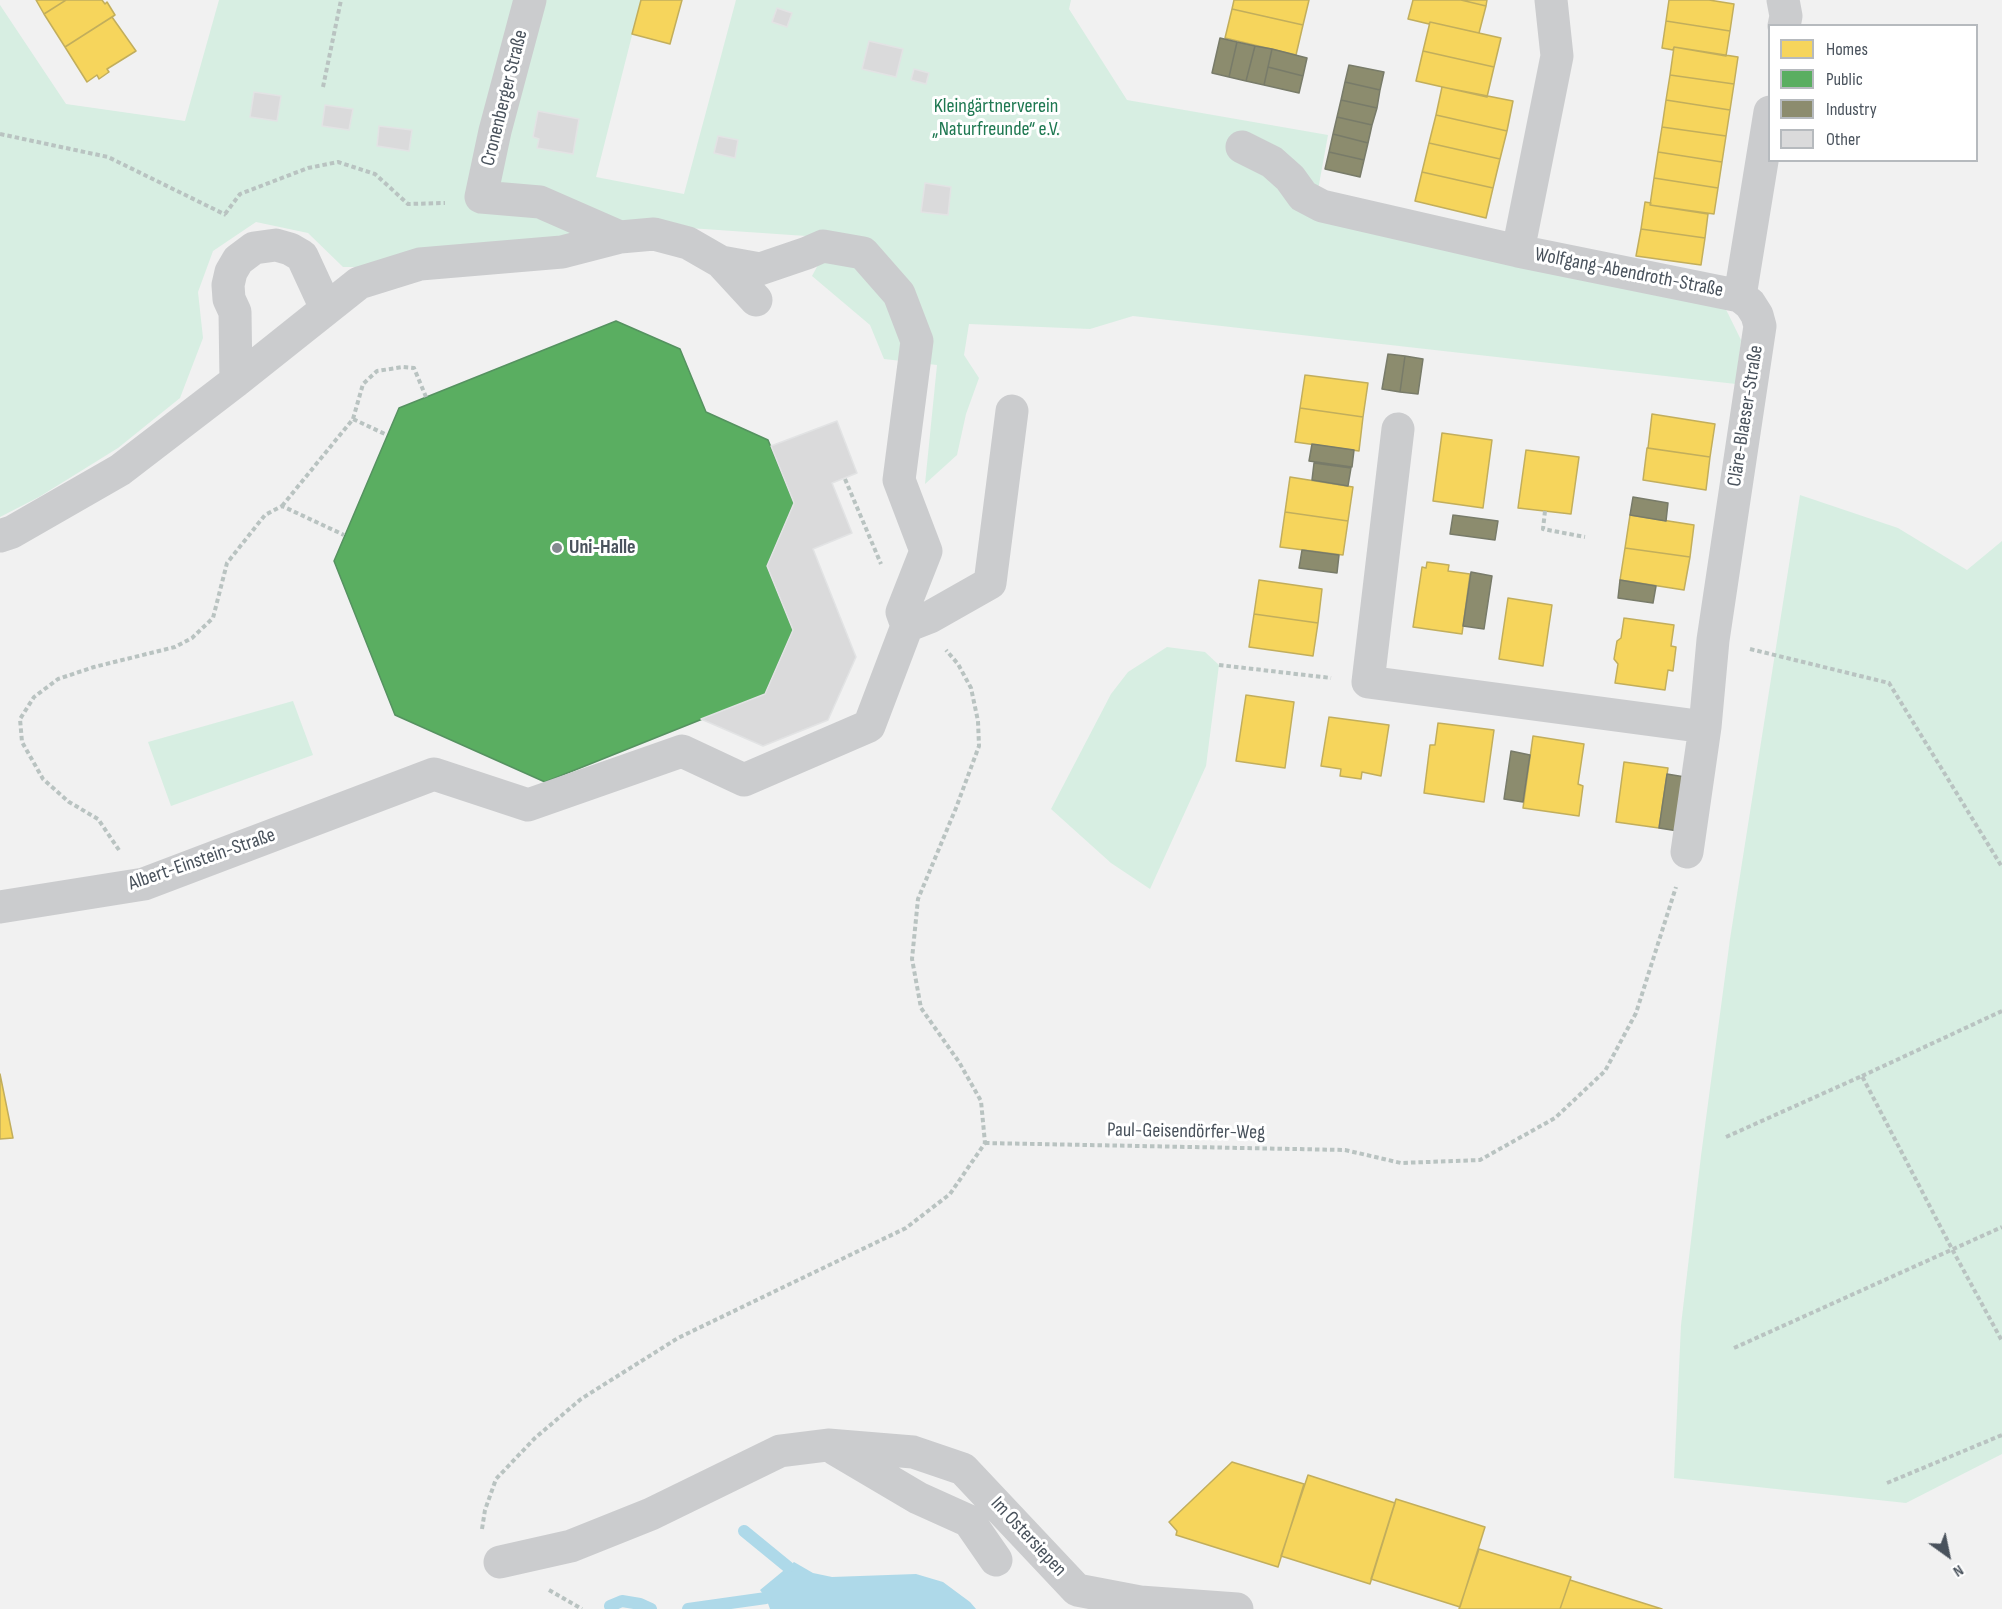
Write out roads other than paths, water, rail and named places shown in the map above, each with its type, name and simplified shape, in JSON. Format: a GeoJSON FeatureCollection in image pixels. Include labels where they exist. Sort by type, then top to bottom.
{"type":"FeatureCollection","features":[{"type":"Feature","properties":{"kind":"street","name":"Cronenberger Straße"},"geometry":{"type":"LineString","coordinates":[[530,0],[495,131],[482,197],[540,202],[620,237]]}},
{"type":"Feature","properties":{"kind":"street","name":"Wolfgang-Abendroth-Straße"},"geometry":{"type":"LineString","coordinates":[[1518,251],[1557,56],[1551,0]]}},
{"type":"Feature","properties":{"kind":"street"},"geometry":{"type":"LineString","coordinates":[[1783,0],[1786,16],[1784,24]]}},
{"type":"Feature","properties":{"kind":"street"},"geometry":{"type":"LineString","coordinates":[[1740,296],[1768,124]]}},
{"type":"Feature","properties":{"kind":"street","name":"Wolfgang-Abendroth-Straße"},"geometry":{"type":"LineString","coordinates":[[1242,147],[1272,162],[1290,178],[1303,196],[1322,206],[1518,251],[1740,296]]}},
{"type":"Feature","properties":{"kind":"street"},"geometry":{"type":"LineString","coordinates":[[0,537],[120,470],[359,283],[420,264],[562,252],[620,237],[654,234],[688,243],[722,262],[756,300]]}},
{"type":"Feature","properties":{"kind":"street"},"geometry":{"type":"LineString","coordinates":[[236,381],[235,312],[229,299],[228,285],[231,272],[238,260],[254,248],[276,245],[290,249],[302,256],[326,308]]}},
{"type":"Feature","properties":{"kind":"street","name":"Albert-Einstein-Straße"},"geometry":{"type":"LineString","coordinates":[[0,907],[144,884],[434,774],[528,805],[682,752],[744,780],[869,726],[907,626],[902,612],[926,551],[899,480],[917,340],[899,294],[863,253],[824,246],[760,269],[722,262]]}},
{"type":"Feature","properties":{"kind":"street","name":"Cläre-Blaeser-Straße"},"geometry":{"type":"LineString","coordinates":[[1687,852],[1705,727],[1713,640],[1760,326],[1757,315],[1750,304],[1740,296]]}},
{"type":"Feature","properties":{"kind":"street"},"geometry":{"type":"LineString","coordinates":[[907,626],[930,617],[990,583],[1012,411]]}},
{"type":"Feature","properties":{"kind":"street"},"geometry":{"type":"LineString","coordinates":[[1398,429],[1368,682],[1705,727]]}},
{"type":"Feature","properties":{"kind":"street","name":"Im Ostersiepen"},"geometry":{"type":"LineString","coordinates":[[828,1445],[918,1498],[969,1521],[996,1560]]}},
{"type":"Feature","properties":{"kind":"street","name":"Im Ostersiepen"},"geometry":{"type":"LineString","coordinates":[[500,1562],[571,1546],[651,1514],[780,1451],[828,1445],[913,1452],[963,1469],[1077,1590],[1140,1602],[1237,1609]]}},
{"type":"Feature","properties":{"kind":"water"},"geometry":{"type":"Polygon","coordinates":[[[794,1562],[813,1573],[832,1577],[916,1574],[943,1582],[976,1609],[770,1609],[760,1590],[794,1562]]]}},
{"type":"Feature","properties":{"kind":"waterway"},"geometry":{"type":"LineString","coordinates":[[744,1531],[788,1567]]}},
{"type":"Feature","properties":{"kind":"waterway"},"geometry":{"type":"LineString","coordinates":[[688,1609],[766,1598]]}},
{"type":"Feature","properties":{"kind":"waterway"},"geometry":{"type":"LineString","coordinates":[[610,1606],[622,1601],[640,1604],[651,1609]]}},
{"type":"Feature","properties":{"kind":"place","name":"Uni-Halle"},"geometry":{"type":"Point","coordinates":[557,548]}},
{"type":"Feature","properties":{"kind":"park label","name":"Kleingärtnerverein „Naturfreunde“ e.V."},"geometry":{"type":"Point","coordinates":[996,118]}}]}
